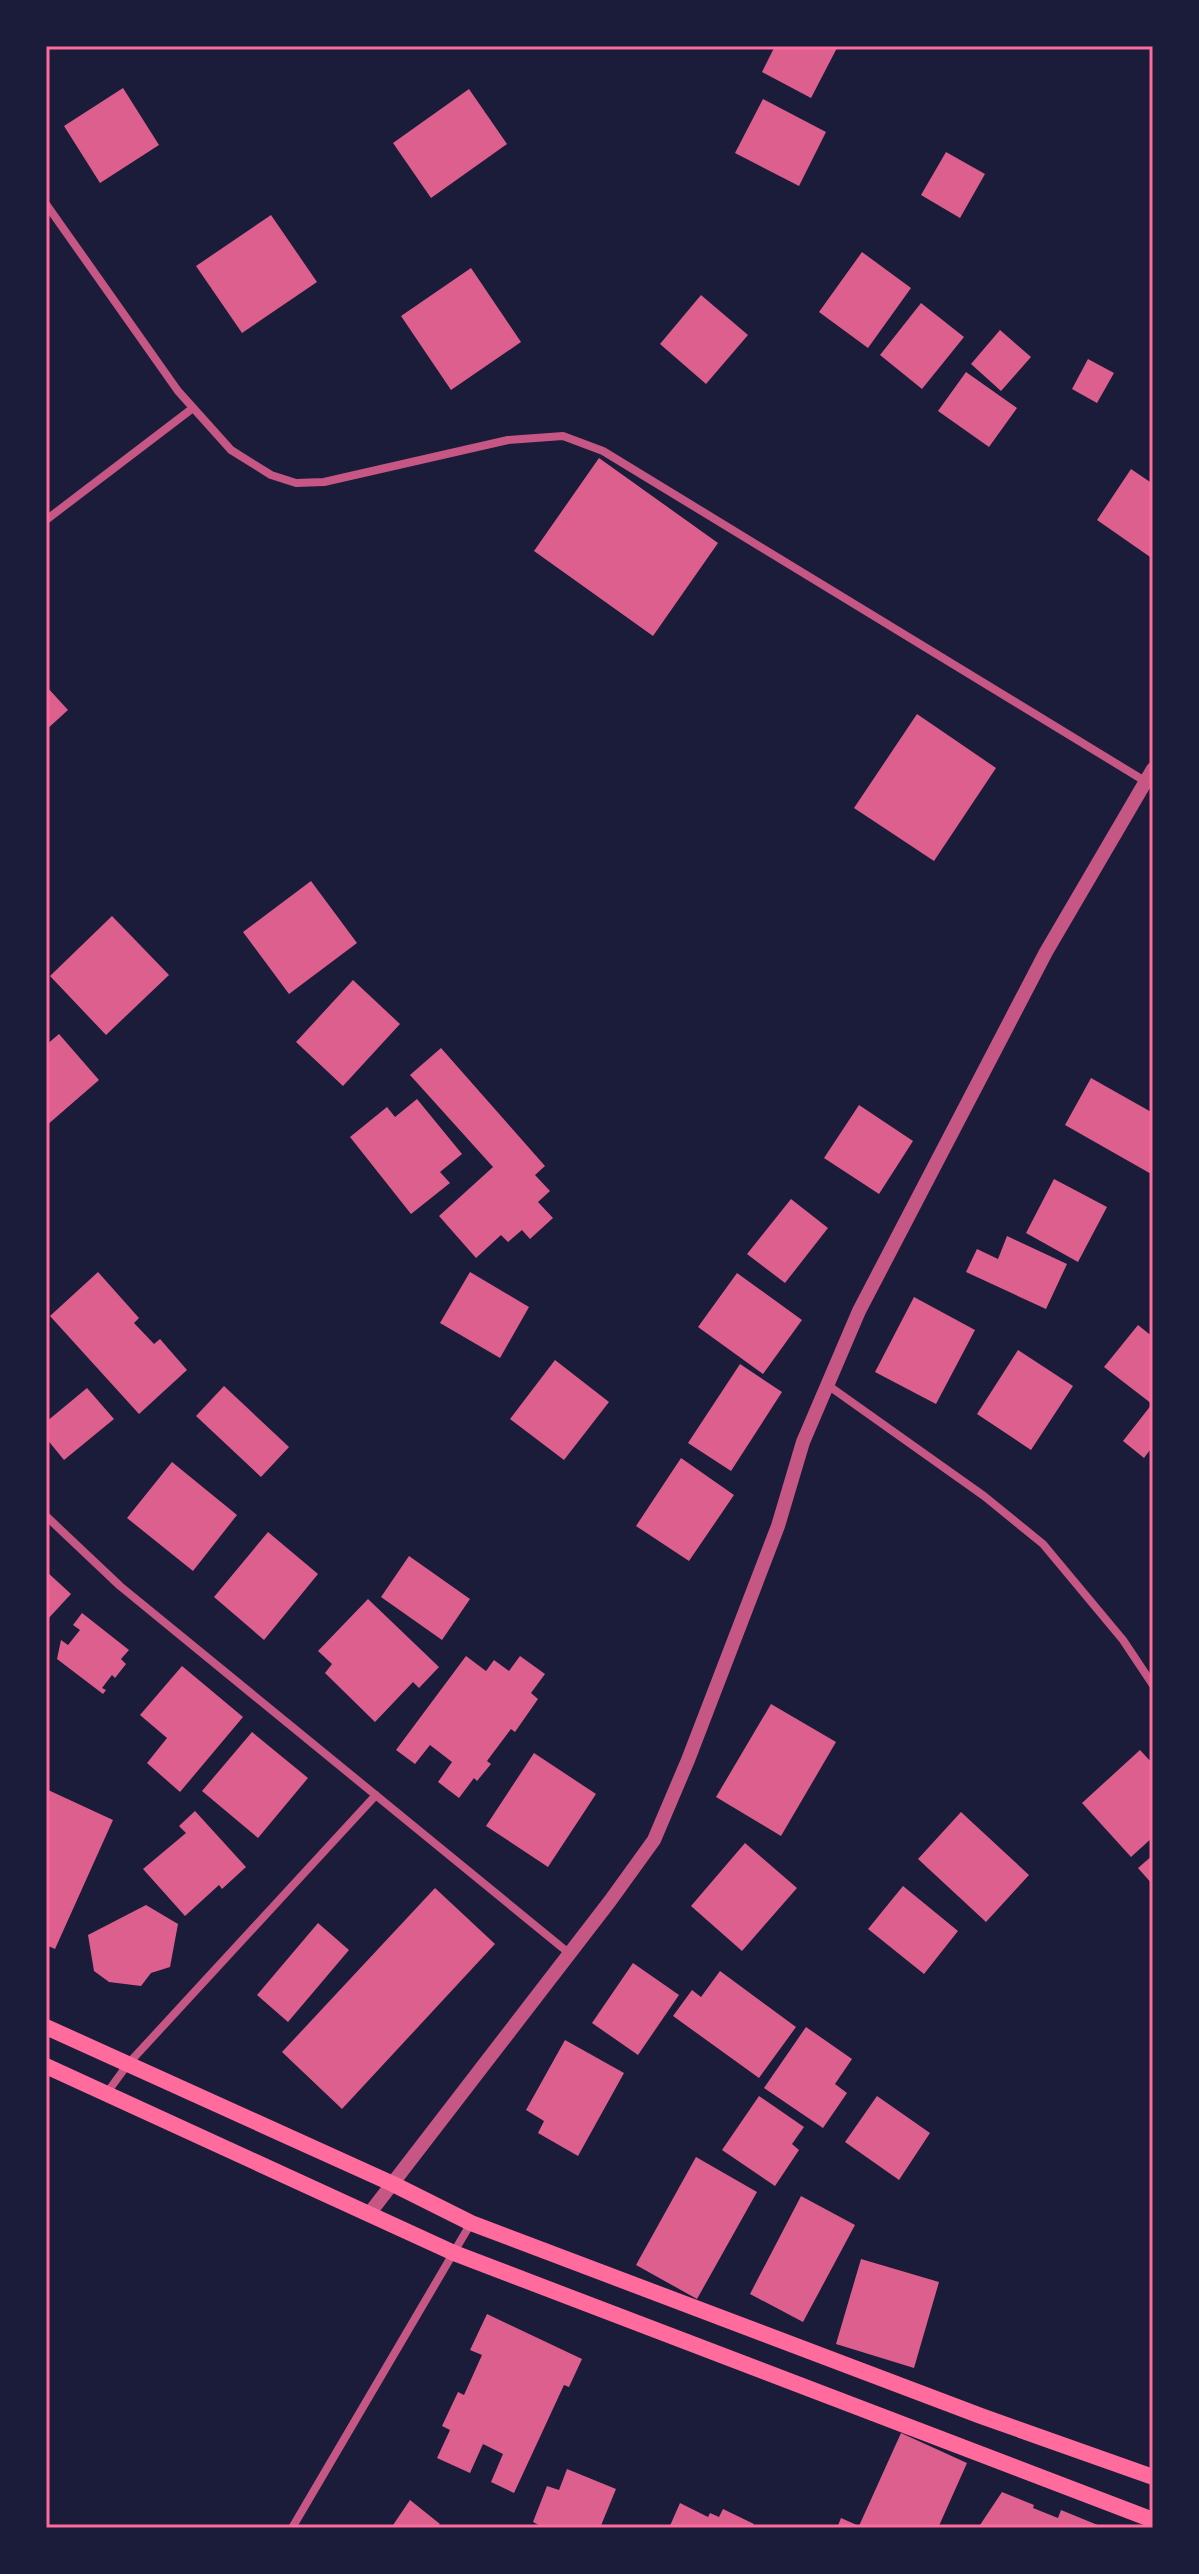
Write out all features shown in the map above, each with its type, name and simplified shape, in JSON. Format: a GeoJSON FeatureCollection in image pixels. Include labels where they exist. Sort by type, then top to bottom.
{"type":"FeatureCollection","features":[{"type":"Feature","properties":{"kind":"main road"},"geometry":{"type":"LineString","coordinates":[[46,2027],[393,2184],[471,2223],[981,2416],[1153,2477]]}},
{"type":"Feature","properties":{"kind":"main road"},"geometry":{"type":"LineString","coordinates":[[46,2066],[454,2253],[1153,2520]]}},
{"type":"Feature","properties":{"kind":"street"},"geometry":{"type":"LineString","coordinates":[[46,204],[178,391],[231,450],[271,475],[296,483],[324,482],[383,471],[508,440],[563,436],[603,451],[1151,779],[1046,952],[859,1311],[803,1442],[778,1526],[654,1840],[369,2214]]}},
{"type":"Feature","properties":{"kind":"street"},"geometry":{"type":"LineString","coordinates":[[46,520],[193,408]]}},
{"type":"Feature","properties":{"kind":"street"},"geometry":{"type":"LineString","coordinates":[[829,1386],[984,1496],[1043,1544],[1123,1640],[1153,1685]]}},
{"type":"Feature","properties":{"kind":"street"},"geometry":{"type":"LineString","coordinates":[[46,1516],[120,1586],[570,1954]]}},
{"type":"Feature","properties":{"kind":"street"},"geometry":{"type":"LineString","coordinates":[[106,2094],[128,2064],[376,1795]]}},
{"type":"Feature","properties":{"kind":"street"},"geometry":{"type":"LineString","coordinates":[[292,2528],[471,2223]]}},
{"type":"Feature","properties":{"kind":"building"},"geometry":{"type":"Polygon","coordinates":[[[775,46],[838,46],[811,98],[762,72],[775,46]]]}},
{"type":"Feature","properties":{"kind":"building"},"geometry":{"type":"Polygon","coordinates":[[[123,88],[159,145],[100,183],[64,126],[123,88]]]}},
{"type":"Feature","properties":{"kind":"building"},"geometry":{"type":"Polygon","coordinates":[[[469,89],[507,144],[431,198],[393,143],[469,89]]]}},
{"type":"Feature","properties":{"kind":"building"},"geometry":{"type":"Polygon","coordinates":[[[763,99],[826,132],[799,186],[735,153],[763,99]]]}},
{"type":"Feature","properties":{"kind":"building"},"geometry":{"type":"Polygon","coordinates":[[[946,152],[985,174],[960,218],[921,195],[946,152]]]}},
{"type":"Feature","properties":{"kind":"building"},"geometry":{"type":"Polygon","coordinates":[[[271,215],[317,282],[242,333],[196,266],[271,215]]]}},
{"type":"Feature","properties":{"kind":"building"},"geometry":{"type":"Polygon","coordinates":[[[862,252],[911,288],[868,348],[819,312],[862,252]]]}},
{"type":"Feature","properties":{"kind":"building"},"geometry":{"type":"Polygon","coordinates":[[[471,268],[521,342],[451,390],[401,316],[471,268]]]}},
{"type":"Feature","properties":{"kind":"building"},"geometry":{"type":"Polygon","coordinates":[[[701,295],[748,335],[706,384],[660,344],[701,295]]]}},
{"type":"Feature","properties":{"kind":"building"},"geometry":{"type":"Polygon","coordinates":[[[921,303],[964,337],[922,389],[880,355],[921,303]]]}},
{"type":"Feature","properties":{"kind":"building"},"geometry":{"type":"Polygon","coordinates":[[[1000,330],[1031,357],[1001,391],[971,364],[1000,330]]]}},
{"type":"Feature","properties":{"kind":"building"},"geometry":{"type":"Polygon","coordinates":[[[1088,359],[1114,373],[1097,403],[1072,389],[1088,359]]]}},
{"type":"Feature","properties":{"kind":"building"},"geometry":{"type":"Polygon","coordinates":[[[966,372],[1017,408],[989,447],[938,411],[966,372]]]}},
{"type":"Feature","properties":{"kind":"building"},"geometry":{"type":"Polygon","coordinates":[[[599,458],[718,543],[653,636],[534,551],[599,458]]]}},
{"type":"Feature","properties":{"kind":"building"},"geometry":{"type":"Polygon","coordinates":[[[1131,469],[1153,484],[1153,559],[1097,520],[1131,469]]]}},
{"type":"Feature","properties":{"kind":"building"},"geometry":{"type":"Polygon","coordinates":[[[46,686],[68,710],[46,730],[46,686]]]}},
{"type":"Feature","properties":{"kind":"building"},"geometry":{"type":"Polygon","coordinates":[[[917,714],[996,768],[934,861],[854,808],[917,714]]]}},
{"type":"Feature","properties":{"kind":"building"},"geometry":{"type":"Polygon","coordinates":[[[311,881],[357,943],[289,994],[243,932],[311,881]]]}},
{"type":"Feature","properties":{"kind":"building"},"geometry":{"type":"Polygon","coordinates":[[[112,916],[169,975],[106,1035],[50,976],[112,916]]]}},
{"type":"Feature","properties":{"kind":"building"},"geometry":{"type":"Polygon","coordinates":[[[353,980],[400,1024],[343,1086],[296,1042],[353,980]]]}},
{"type":"Feature","properties":{"kind":"building"},"geometry":{"type":"Polygon","coordinates":[[[59,1034],[99,1080],[46,1126],[46,1045],[59,1034]]]}},
{"type":"Feature","properties":{"kind":"building"},"geometry":{"type":"Polygon","coordinates":[[[441,1048],[545,1166],[535,1175],[550,1191],[538,1202],[553,1218],[530,1239],[522,1230],[508,1242],[501,1235],[476,1258],[439,1216],[493,1167],[410,1075],[441,1048]]]}},
{"type":"Feature","properties":{"kind":"building"},"geometry":{"type":"Polygon","coordinates":[[[1091,1078],[1153,1113],[1153,1175],[1065,1125],[1091,1078]]]}},
{"type":"Feature","properties":{"kind":"building"},"geometry":{"type":"Polygon","coordinates":[[[417,1099],[462,1154],[440,1172],[450,1183],[411,1214],[350,1137],[387,1107],[395,1117],[417,1099]]]}},
{"type":"Feature","properties":{"kind":"building"},"geometry":{"type":"Polygon","coordinates":[[[859,1105],[913,1141],[879,1194],[824,1158],[859,1105]]]}},
{"type":"Feature","properties":{"kind":"building"},"geometry":{"type":"Polygon","coordinates":[[[1054,1179],[1107,1207],[1078,1262],[1026,1233],[1054,1179]]]}},
{"type":"Feature","properties":{"kind":"building"},"geometry":{"type":"Polygon","coordinates":[[[791,1199],[828,1228],[785,1283],[747,1254],[791,1199]]]}},
{"type":"Feature","properties":{"kind":"building"},"geometry":{"type":"Polygon","coordinates":[[[1007,1236],[1067,1264],[1046,1309],[966,1272],[977,1249],[998,1259],[1007,1236]]]}},
{"type":"Feature","properties":{"kind":"building"},"geometry":{"type":"Polygon","coordinates":[[[98,1272],[139,1318],[134,1323],[154,1344],[160,1339],[187,1370],[139,1414],[50,1316],[98,1272]]]}},
{"type":"Feature","properties":{"kind":"building"},"geometry":{"type":"Polygon","coordinates":[[[470,1272],[529,1307],[500,1358],[440,1323],[470,1272]]]}},
{"type":"Feature","properties":{"kind":"building"},"geometry":{"type":"Polygon","coordinates":[[[737,1273],[802,1320],[763,1374],[698,1327],[737,1273]]]}},
{"type":"Feature","properties":{"kind":"building"},"geometry":{"type":"Polygon","coordinates":[[[914,1297],[975,1330],[936,1404],[875,1372],[914,1297]]]}},
{"type":"Feature","properties":{"kind":"building"},"geometry":{"type":"Polygon","coordinates":[[[1138,1325],[1153,1337],[1153,1446],[1144,1458],[1123,1441],[1152,1404],[1104,1367],[1138,1325]]]}},
{"type":"Feature","properties":{"kind":"building"},"geometry":{"type":"Polygon","coordinates":[[[1018,1350],[1073,1386],[1031,1450],[977,1414],[1018,1350]]]}},
{"type":"Feature","properties":{"kind":"building"},"geometry":{"type":"Polygon","coordinates":[[[555,1360],[609,1402],[564,1460],[510,1419],[555,1360]]]}},
{"type":"Feature","properties":{"kind":"building"},"geometry":{"type":"Polygon","coordinates":[[[740,1364],[782,1392],[731,1471],[688,1443],[740,1364]]]}},
{"type":"Feature","properties":{"kind":"building"},"geometry":{"type":"Polygon","coordinates":[[[224,1386],[289,1447],[261,1477],[196,1416],[224,1386]]]}},
{"type":"Feature","properties":{"kind":"building"},"geometry":{"type":"Polygon","coordinates":[[[87,1388],[114,1419],[64,1460],[46,1438],[46,1422],[87,1388]]]}},
{"type":"Feature","properties":{"kind":"building"},"geometry":{"type":"Polygon","coordinates":[[[681,1458],[734,1495],[689,1561],[636,1526],[681,1458]]]}},
{"type":"Feature","properties":{"kind":"building"},"geometry":{"type":"Polygon","coordinates":[[[172,1462],[237,1515],[193,1571],[127,1518],[172,1462]]]}},
{"type":"Feature","properties":{"kind":"building"},"geometry":{"type":"Polygon","coordinates":[[[268,1532],[318,1574],[264,1640],[214,1597],[268,1532]]]}},
{"type":"Feature","properties":{"kind":"building"},"geometry":{"type":"Polygon","coordinates":[[[409,1556],[470,1599],[442,1640],[381,1597],[409,1556]]]}},
{"type":"Feature","properties":{"kind":"building"},"geometry":{"type":"Polygon","coordinates":[[[46,1571],[71,1594],[46,1621],[46,1571]]]}},
{"type":"Feature","properties":{"kind":"building"},"geometry":{"type":"Polygon","coordinates":[[[368,1599],[439,1667],[419,1688],[413,1682],[375,1722],[325,1673],[332,1664],[318,1651],[368,1599]]]}},
{"type":"Feature","properties":{"kind":"building"},"geometry":{"type":"Polygon","coordinates":[[[82,1613],[129,1650],[121,1659],[126,1664],[102,1688],[106,1690],[103,1694],[57,1659],[61,1640],[68,1645],[80,1630],[73,1625],[82,1613]]]}},
{"type":"Feature","properties":{"kind":"building"},"geometry":{"type":"Polygon","coordinates":[[[466,1656],[486,1671],[494,1660],[509,1671],[520,1656],[545,1674],[531,1693],[538,1699],[515,1732],[511,1729],[487,1761],[491,1764],[477,1781],[474,1778],[459,1798],[438,1782],[452,1762],[430,1745],[415,1764],[396,1750],[466,1656]]]}},
{"type":"Feature","properties":{"kind":"building"},"geometry":{"type":"Polygon","coordinates":[[[182,1666],[243,1717],[180,1792],[147,1763],[167,1738],[140,1715],[182,1666]]]}},
{"type":"Feature","properties":{"kind":"building"},"geometry":{"type":"Polygon","coordinates":[[[771,1704],[836,1742],[781,1836],[716,1797],[771,1704]]]}},
{"type":"Feature","properties":{"kind":"building"},"geometry":{"type":"Polygon","coordinates":[[[252,1732],[308,1778],[258,1838],[202,1791],[252,1732]]]}},
{"type":"Feature","properties":{"kind":"building"},"geometry":{"type":"Polygon","coordinates":[[[1140,1750],[1153,1764],[1153,1837],[1131,1857],[1082,1803],[1140,1750]]]}},
{"type":"Feature","properties":{"kind":"building"},"geometry":{"type":"Polygon","coordinates":[[[534,1753],[596,1794],[548,1867],[486,1826],[534,1753]]]}},
{"type":"Feature","properties":{"kind":"building"},"geometry":{"type":"Polygon","coordinates":[[[46,1789],[113,1820],[55,1949],[46,1945],[46,1789]]]}},
{"type":"Feature","properties":{"kind":"building"},"geometry":{"type":"Polygon","coordinates":[[[195,1811],[246,1867],[222,1889],[219,1885],[185,1916],[143,1869],[186,1833],[179,1826],[195,1811]]]}},
{"type":"Feature","properties":{"kind":"building"},"geometry":{"type":"Polygon","coordinates":[[[961,1812],[1029,1875],[986,1922],[918,1859],[961,1812]]]}},
{"type":"Feature","properties":{"kind":"building"},"geometry":{"type":"Polygon","coordinates":[[[745,1843],[797,1888],[742,1951],[691,1906],[745,1843]]]}},
{"type":"Feature","properties":{"kind":"building"},"geometry":{"type":"Polygon","coordinates":[[[1153,1855],[1153,1885],[1138,1868],[1153,1855]]]}},
{"type":"Feature","properties":{"kind":"building"},"geometry":{"type":"Polygon","coordinates":[[[903,1886],[958,1931],[924,1974],[868,1929],[903,1886]]]}},
{"type":"Feature","properties":{"kind":"building"},"geometry":{"type":"Polygon","coordinates":[[[435,1888],[495,1944],[342,2109],[282,2052],[435,1888]]]}},
{"type":"Feature","properties":{"kind":"building"},"geometry":{"type":"Polygon","coordinates":[[[146,1905],[178,1924],[170,1967],[151,1973],[141,1986],[109,1982],[94,1971],[88,1935],[146,1905]]]}},
{"type":"Feature","properties":{"kind":"building"},"geometry":{"type":"Polygon","coordinates":[[[318,1923],[349,1950],[288,2022],[257,1995],[318,1923]]]}},
{"type":"Feature","properties":{"kind":"building"},"geometry":{"type":"Polygon","coordinates":[[[633,1963],[679,1995],[638,2055],[592,2023],[633,1963]]]}},
{"type":"Feature","properties":{"kind":"building"},"geometry":{"type":"Polygon","coordinates":[[[720,1971],[796,2027],[759,2078],[673,2016],[692,1990],[701,1997],[720,1971]]]}},
{"type":"Feature","properties":{"kind":"building"},"geometry":{"type":"Polygon","coordinates":[[[806,2027],[852,2059],[835,2084],[847,2093],[823,2128],[764,2088],[806,2027]]]}},
{"type":"Feature","properties":{"kind":"building"},"geometry":{"type":"Polygon","coordinates":[[[565,2040],[624,2073],[578,2156],[538,2133],[544,2121],[526,2110],[565,2040]]]}},
{"type":"Feature","properties":{"kind":"building"},"geometry":{"type":"Polygon","coordinates":[[[759,2096],[804,2127],[792,2144],[799,2150],[775,2186],[722,2150],[759,2096]]]}},
{"type":"Feature","properties":{"kind":"building"},"geometry":{"type":"Polygon","coordinates":[[[877,2096],[930,2133],[899,2180],[845,2142],[877,2096]]]}},
{"type":"Feature","properties":{"kind":"building"},"geometry":{"type":"Polygon","coordinates":[[[696,2157],[757,2192],[697,2299],[636,2265],[696,2157]]]}},
{"type":"Feature","properties":{"kind":"building"},"geometry":{"type":"Polygon","coordinates":[[[801,2196],[855,2225],[803,2322],[750,2294],[801,2196]]]}},
{"type":"Feature","properties":{"kind":"building"},"geometry":{"type":"Polygon","coordinates":[[[861,2259],[939,2282],[914,2368],[836,2344],[861,2259]]]}},
{"type":"Feature","properties":{"kind":"building"},"geometry":{"type":"Polygon","coordinates":[[[487,2314],[582,2359],[569,2387],[564,2385],[514,2493],[491,2482],[503,2454],[483,2444],[470,2473],[437,2458],[450,2430],[442,2426],[458,2392],[464,2395],[482,2355],[470,2350],[487,2314]]]}},
{"type":"Feature","properties":{"kind":"building"},"geometry":{"type":"Polygon","coordinates":[[[901,2433],[967,2463],[938,2528],[837,2528],[841,2518],[859,2526],[901,2433]]]}},
{"type":"Feature","properties":{"kind":"building"},"geometry":{"type":"Polygon","coordinates":[[[567,2469],[616,2489],[600,2528],[544,2528],[533,2522],[547,2486],[559,2490],[567,2469]]]}},
{"type":"Feature","properties":{"kind":"building"},"geometry":{"type":"Polygon","coordinates":[[[1002,2492],[1058,2518],[1061,2510],[1105,2528],[978,2528],[1002,2492]]]}},
{"type":"Feature","properties":{"kind":"building"},"geometry":{"type":"Polygon","coordinates":[[[410,2500],[440,2524],[435,2528],[391,2528],[410,2500]]]}},
{"type":"Feature","properties":{"kind":"building"},"geometry":{"type":"Polygon","coordinates":[[[680,2503],[708,2517],[710,2513],[719,2517],[723,2509],[754,2524],[752,2528],[669,2528],[680,2503]]]}}]}
